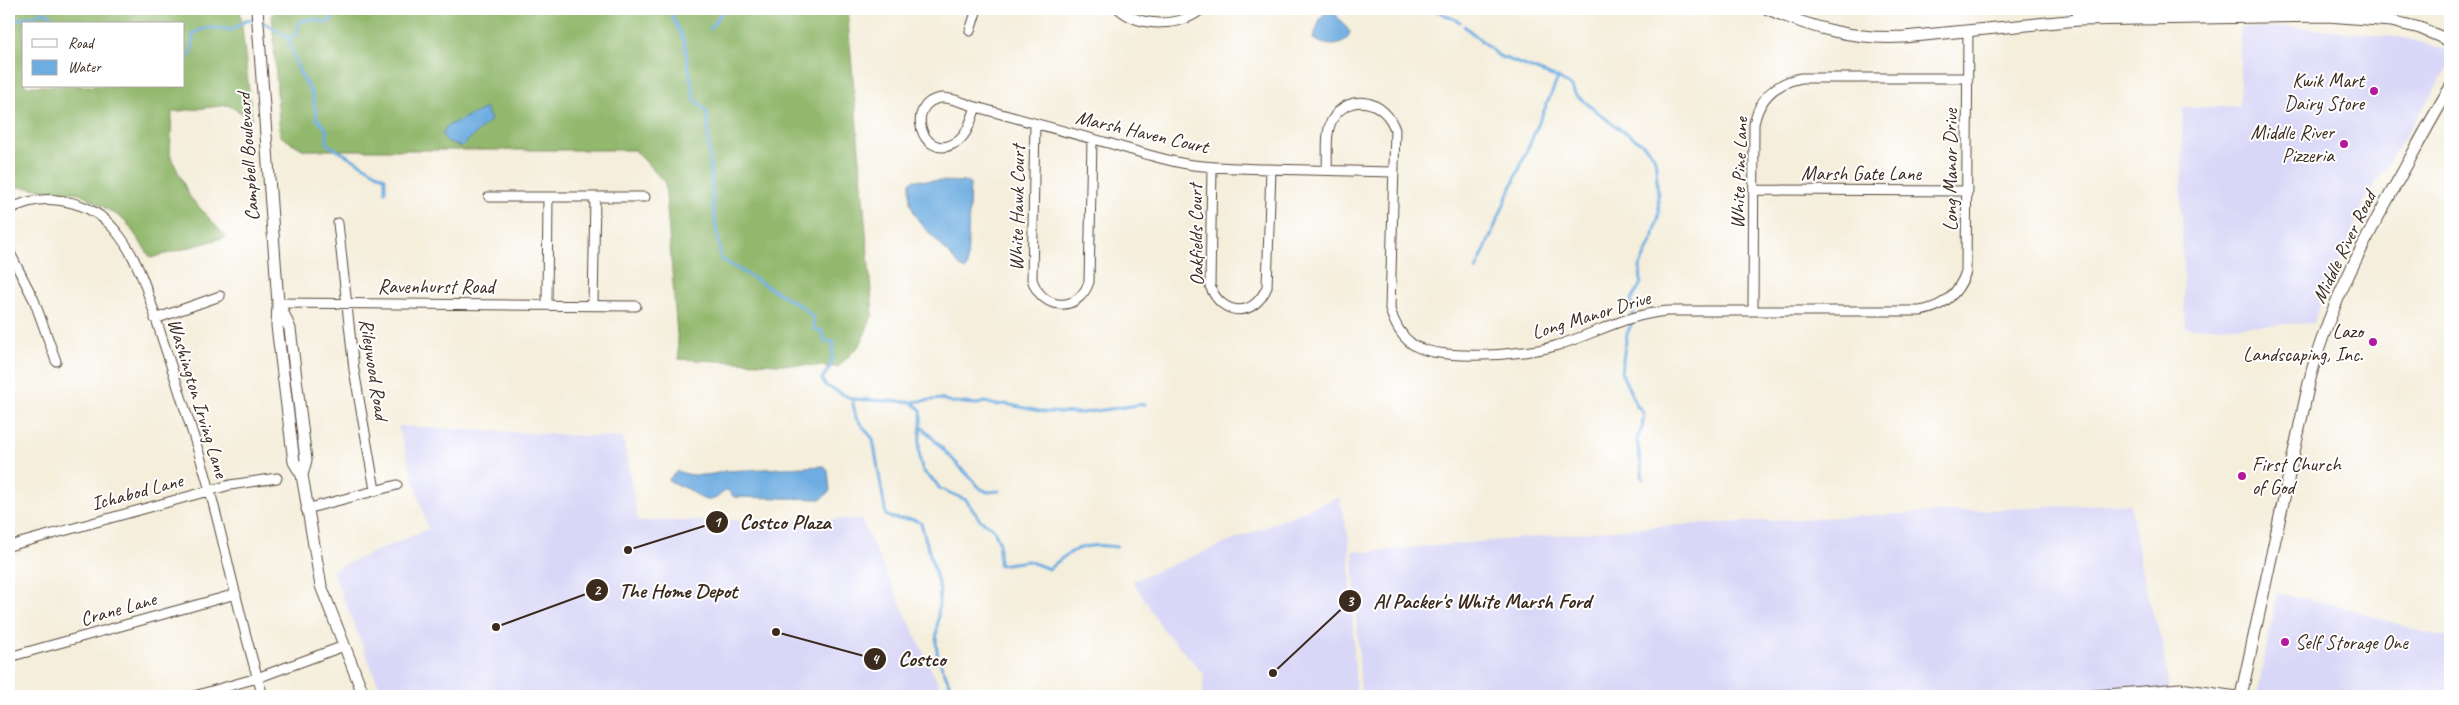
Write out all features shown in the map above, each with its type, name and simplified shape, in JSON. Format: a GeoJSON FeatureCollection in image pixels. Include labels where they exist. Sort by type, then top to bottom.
{"type":"FeatureCollection","features":[{"type":"Feature","properties":{"kind":"street","name":"Campbell Boulevard"},"geometry":{"type":"LineString","coordinates":[[257,9],[278,303],[276,326],[294,462],[302,475],[306,509],[321,586],[364,696]]}},
{"type":"Feature","properties":{"kind":"street"},"geometry":{"type":"LineString","coordinates":[[970,31],[977,9]]}},
{"type":"Feature","properties":{"kind":"street"},"geometry":{"type":"LineString","coordinates":[[1119,9],[1134,19],[1160,22],[1187,19],[1202,9]]}},
{"type":"Feature","properties":{"kind":"street"},"geometry":{"type":"LineString","coordinates":[[1768,9],[1815,28],[1852,35],[1898,37],[1968,31],[2077,15],[2298,12],[2391,21],[2420,28],[2450,41]]}},
{"type":"Feature","properties":{"kind":"street","name":"Long Manor Drive"},"geometry":{"type":"LineString","coordinates":[[1327,170],[1328,132],[1332,120],[1345,107],[1362,102],[1380,108],[1392,122],[1394,130],[1390,306],[1394,322],[1402,334],[1412,344],[1436,353],[1524,353],[1557,346],[1623,319],[1646,313],[1668,311],[1920,312],[1941,305],[1957,291],[1966,272],[1968,31]]}},
{"type":"Feature","properties":{"kind":"street","name":"White Pine Lane"},"geometry":{"type":"LineString","coordinates":[[1753,311],[1756,117],[1765,97],[1782,84],[1801,78],[1968,78]]}},
{"type":"Feature","properties":{"kind":"street","name":"Middle River Road"},"geometry":{"type":"LineString","coordinates":[[2241,696],[2309,383],[2319,351],[2344,284],[2385,204],[2450,88]]}},
{"type":"Feature","properties":{"kind":"street","name":"Marsh Haven Court"},"geometry":{"type":"LineString","coordinates":[[976,107],[965,134],[954,144],[945,147],[936,145],[922,133],[921,114],[926,106],[933,100],[947,98],[1173,161],[1212,167],[1393,172]]}},
{"type":"Feature","properties":{"kind":"street","name":"White Hawk Court"},"geometry":{"type":"LineString","coordinates":[[1035,124],[1032,279],[1039,295],[1054,304],[1066,304],[1076,300],[1084,292],[1089,282],[1092,139]]}},
{"type":"Feature","properties":{"kind":"street","name":"Oakfields Court"},"geometry":{"type":"LineString","coordinates":[[1212,167],[1210,286],[1220,303],[1228,308],[1238,310],[1257,304],[1268,287],[1271,169]]}},
{"type":"Feature","properties":{"kind":"street","name":"Marsh Gate Lane"},"geometry":{"type":"LineString","coordinates":[[1754,190],[1968,191]]}},
{"type":"Feature","properties":{"kind":"street"},"geometry":{"type":"LineString","coordinates":[[489,196],[548,198],[646,196]]}},
{"type":"Feature","properties":{"kind":"street"},"geometry":{"type":"LineString","coordinates":[[593,305],[595,197]]}},
{"type":"Feature","properties":{"kind":"street"},"geometry":{"type":"LineString","coordinates":[[547,304],[548,198]]}},
{"type":"Feature","properties":{"kind":"street","name":"Washington Irving Lane"},"geometry":{"type":"LineString","coordinates":[[9,210],[30,201],[45,200],[76,203],[92,211],[114,228],[132,254],[176,377],[209,491],[263,696]]}},
{"type":"Feature","properties":{"kind":"street","name":"Rileywood Road"},"geometry":{"type":"LineString","coordinates":[[338,222],[354,370],[375,490]]}},
{"type":"Feature","properties":{"kind":"street"},"geometry":{"type":"LineString","coordinates":[[9,251],[34,300],[56,361]]}},
{"type":"Feature","properties":{"kind":"street"},"geometry":{"type":"LineString","coordinates":[[155,319],[220,296]]}},
{"type":"Feature","properties":{"kind":"street","name":"Ravenhurst Road"},"geometry":{"type":"LineString","coordinates":[[278,303],[636,306]]}},
{"type":"Feature","properties":{"kind":"street","name":"Ichabod Lane"},"geometry":{"type":"LineString","coordinates":[[9,546],[244,482],[277,478]]}},
{"type":"Feature","properties":{"kind":"street"},"geometry":{"type":"LineString","coordinates":[[306,509],[397,485]]}},
{"type":"Feature","properties":{"kind":"street","name":"Crane Lane"},"geometry":{"type":"LineString","coordinates":[[9,657],[236,594]]}},
{"type":"Feature","properties":{"kind":"street"},"geometry":{"type":"LineString","coordinates":[[194,696],[257,678],[344,646]]}},
{"type":"Feature","properties":{"kind":"street"},"geometry":{"type":"LineString","coordinates":[[2083,696],[2180,688],[2237,696]]}},
{"type":"Feature","properties":{"kind":"shaded area"},"geometry":{"type":"Polygon","coordinates":[[[2240,27],[2310,28],[2405,38],[2450,51],[2450,65],[2365,200],[2313,323],[2185,328],[2181,207],[2183,108],[2240,106],[2240,27]]]}},
{"type":"Feature","properties":{"kind":"shaded area"},"geometry":{"type":"Polygon","coordinates":[[[398,426],[623,438],[638,521],[861,519],[944,696],[383,696],[332,570],[428,529],[398,426]]]}},
{"type":"Feature","properties":{"kind":"shaded area"},"geometry":{"type":"Polygon","coordinates":[[[1339,497],[1349,540],[1356,696],[1202,696],[1204,674],[1162,628],[1133,581],[1339,497]]]}},
{"type":"Feature","properties":{"kind":"shaded area"},"geometry":{"type":"Polygon","coordinates":[[[2130,503],[2148,599],[2161,637],[2170,696],[1361,696],[1353,551],[1367,552],[1659,526],[2130,503]]]}},
{"type":"Feature","properties":{"kind":"shaded area"},"geometry":{"type":"Polygon","coordinates":[[[2277,593],[2344,607],[2429,634],[2450,636],[2450,696],[2257,696],[2277,593]]]}},
{"type":"Feature","properties":{"kind":"green space"},"geometry":{"type":"Polygon","coordinates":[[[9,9],[240,9],[252,119],[228,105],[172,112],[170,155],[190,197],[226,237],[151,258],[125,220],[80,193],[9,186],[9,9]]]}},
{"type":"Feature","properties":{"kind":"green space"},"geometry":{"type":"Polygon","coordinates":[[[282,9],[847,9],[873,314],[860,345],[838,367],[679,359],[665,183],[635,150],[304,150],[280,136],[272,14],[282,9]]]}},
{"type":"Feature","properties":{"kind":"water"},"geometry":{"type":"Polygon","coordinates":[[[1331,9],[1350,32],[1344,42],[1334,45],[1313,39],[1321,17],[1331,9]]]}},
{"type":"Feature","properties":{"kind":"water"},"geometry":{"type":"Polygon","coordinates":[[[486,108],[491,120],[461,147],[446,141],[442,134],[447,126],[486,108]]]}},
{"type":"Feature","properties":{"kind":"water"},"geometry":{"type":"Polygon","coordinates":[[[913,180],[967,182],[970,184],[967,268],[964,270],[921,224],[914,213],[910,202],[910,183],[913,180]]]}},
{"type":"Feature","properties":{"kind":"water"},"geometry":{"type":"Polygon","coordinates":[[[824,466],[828,471],[830,491],[822,499],[734,497],[727,490],[715,498],[706,500],[689,489],[668,480],[677,471],[701,475],[725,471],[824,466]]]}},
{"type":"Feature","properties":{"kind":"waterway"},"geometry":{"type":"LineString","coordinates":[[260,20],[290,39],[295,36],[300,21],[313,19],[327,23],[334,17],[337,9]]}},
{"type":"Feature","properties":{"kind":"waterway"},"geometry":{"type":"LineString","coordinates":[[669,9],[684,41],[694,98],[707,112],[713,207],[721,259],[804,308],[813,318],[814,329],[822,331],[825,341],[834,342],[831,365],[822,379],[825,385],[852,399],[910,402],[942,399],[951,402],[1006,404],[1044,412],[1082,413],[1145,404]]}},
{"type":"Feature","properties":{"kind":"waterway"},"geometry":{"type":"LineString","coordinates":[[710,29],[724,9]]}},
{"type":"Feature","properties":{"kind":"waterway"},"geometry":{"type":"LineString","coordinates":[[1433,9],[1460,22]]}},
{"type":"Feature","properties":{"kind":"waterway"},"geometry":{"type":"LineString","coordinates":[[9,22],[46,12],[58,22]]}},
{"type":"Feature","properties":{"kind":"waterway"},"geometry":{"type":"LineString","coordinates":[[185,60],[192,53],[193,34],[198,31],[207,28],[231,30],[247,20],[254,19]]}},
{"type":"Feature","properties":{"kind":"waterway"},"geometry":{"type":"LineString","coordinates":[[1464,26],[1499,56],[1558,78],[1572,87],[1575,94],[1614,125],[1643,144],[1654,156],[1659,213],[1654,235],[1640,266],[1641,283],[1631,301],[1634,318],[1627,334],[1621,372],[1636,404],[1644,414],[1642,428],[1637,439],[1643,479]]}},
{"type":"Feature","properties":{"kind":"waterway"},"geometry":{"type":"LineString","coordinates":[[288,38],[298,69],[313,96],[317,119],[327,130],[327,144],[385,178],[385,192]]}},
{"type":"Feature","properties":{"kind":"waterway"},"geometry":{"type":"LineString","coordinates":[[9,45],[12,49],[9,54]]}},
{"type":"Feature","properties":{"kind":"waterway"},"geometry":{"type":"LineString","coordinates":[[1476,270],[1558,78]]}},
{"type":"Feature","properties":{"kind":"waterway"},"geometry":{"type":"LineString","coordinates":[[852,399],[856,418],[873,439],[886,515],[921,523],[940,590],[936,643],[938,658],[955,696]]}},
{"type":"Feature","properties":{"kind":"waterway"},"geometry":{"type":"LineString","coordinates":[[913,403],[921,410],[919,453],[923,471],[936,482],[939,488],[966,500],[980,520],[993,528],[999,541],[999,565],[1028,561],[1049,569],[1072,551],[1080,548],[1096,545],[1117,547]]}},
{"type":"Feature","properties":{"kind":"waterway"},"geometry":{"type":"LineString","coordinates":[[922,427],[981,489],[988,492],[999,491]]}},
{"type":"Feature","properties":{"kind":"place","name":"Kwik Mart Dairy Store"},"geometry":{"type":"Point","coordinates":[2374,91]}},
{"type":"Feature","properties":{"kind":"place","name":"Middle River Pizzeria"},"geometry":{"type":"Point","coordinates":[2344,144]}},
{"type":"Feature","properties":{"kind":"place","name":"Lazo Landscaping, Inc."},"geometry":{"type":"Point","coordinates":[2373,342]}},
{"type":"Feature","properties":{"kind":"place","name":"First Church of God"},"geometry":{"type":"Point","coordinates":[2242,476]}},
{"type":"Feature","properties":{"kind":"place","name":"Costco Plaza"},"geometry":{"type":"Point","coordinates":[628,550]}},
{"type":"Feature","properties":{"kind":"place","name":"The Home Depot"},"geometry":{"type":"Point","coordinates":[496,627]}},
{"type":"Feature","properties":{"kind":"place","name":"Costco"},"geometry":{"type":"Point","coordinates":[776,632]}},
{"type":"Feature","properties":{"kind":"place","name":"Self Storage One"},"geometry":{"type":"Point","coordinates":[2285,642]}},
{"type":"Feature","properties":{"kind":"place","name":"Al Packer's White Marsh Ford"},"geometry":{"type":"Point","coordinates":[1273,673]}}]}
